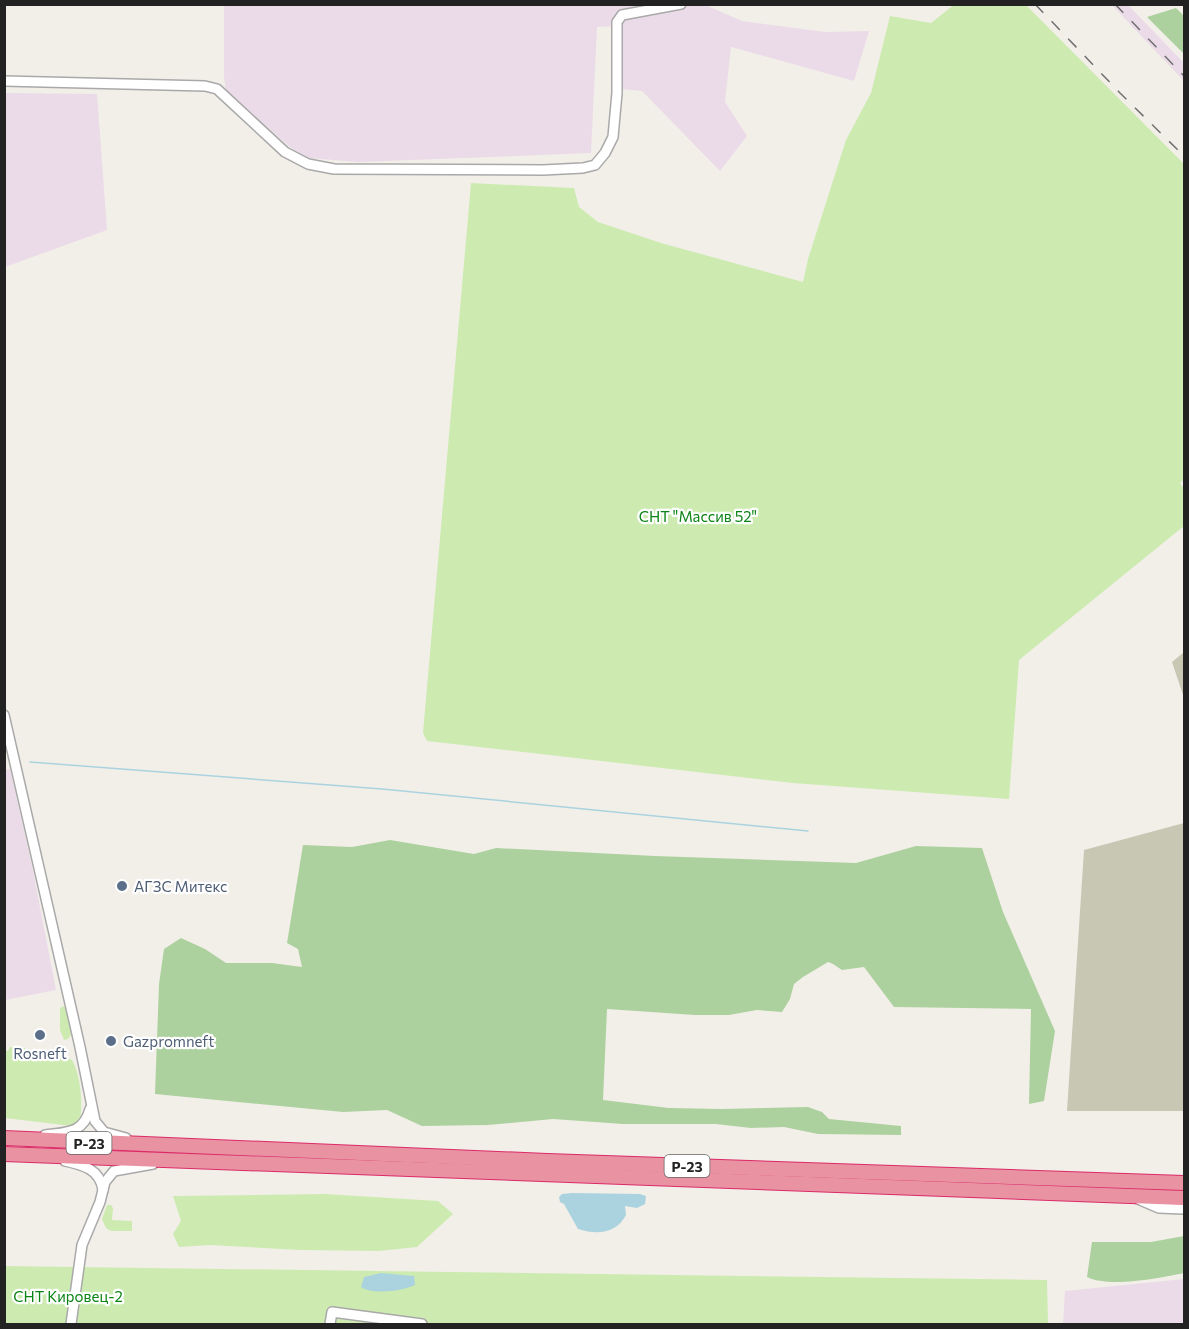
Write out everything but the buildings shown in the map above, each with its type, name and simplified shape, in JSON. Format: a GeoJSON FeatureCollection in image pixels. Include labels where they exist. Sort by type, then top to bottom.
{"type":"FeatureCollection","features":[{"type":"Feature","properties":{"kind":"highway","name":"Р-23"},"geometry":{"type":"LineString","coordinates":[[11,1138],[571,1162],[1185,1183]]}},
{"type":"Feature","properties":{"kind":"highway","name":"Р-23"},"geometry":{"type":"LineString","coordinates":[[4,1154],[1136,1198],[1185,1198]]}},
{"type":"Feature","properties":{"kind":"street"},"geometry":{"type":"LineString","coordinates":[[4,81],[205,86],[217,89],[285,152],[308,164],[334,169],[543,170],[583,168],[595,165],[605,153],[613,137],[617,93],[617,22],[622,15],[681,4]]}},
{"type":"Feature","properties":{"kind":"street"},"geometry":{"type":"LineString","coordinates":[[4,715],[95,1121],[98,1127],[110,1135],[159,1145]]}},
{"type":"Feature","properties":{"kind":"street"},"geometry":{"type":"LineString","coordinates":[[11,1138],[70,1132],[79,1128],[87,1119],[91,1107]]}},
{"type":"Feature","properties":{"kind":"street"},"geometry":{"type":"LineString","coordinates":[[40,1155],[91,1169],[102,1182],[103,1193]]}},
{"type":"Feature","properties":{"kind":"street"},"geometry":{"type":"LineString","coordinates":[[71,1324],[81,1252],[105,1182],[114,1171],[171,1161]]}},
{"type":"Feature","properties":{"kind":"street"},"geometry":{"type":"LineString","coordinates":[[1136,1198],[1159,1208],[1185,1209]]}},
{"type":"Feature","properties":{"kind":"street"},"geometry":{"type":"LineString","coordinates":[[330,1324],[332,1312],[422,1324]]}},
{"type":"Feature","properties":{"kind":"shaded area"},"geometry":{"type":"Polygon","coordinates":[[[703,4],[742,21],[825,32],[869,31],[854,81],[731,47],[725,102],[747,136],[720,171],[642,91],[621,89],[620,26],[597,27],[591,153],[359,162],[308,158],[289,146],[226,91],[224,5],[703,4]]]}},
{"type":"Feature","properties":{"kind":"shaded area"},"geometry":{"type":"Polygon","coordinates":[[[1112,5],[1128,5],[1184,63],[1184,81],[1112,5]]]}},
{"type":"Feature","properties":{"kind":"shaded area"},"geometry":{"type":"Polygon","coordinates":[[[5,93],[97,94],[107,230],[5,267],[5,93]]]}},
{"type":"Feature","properties":{"kind":"shaded area"},"geometry":{"type":"Polygon","coordinates":[[[1184,652],[1184,698],[1172,662],[1184,652]]]}},
{"type":"Feature","properties":{"kind":"shaded area"},"geometry":{"type":"Polygon","coordinates":[[[10,769],[56,990],[5,1000],[4,770],[10,769]]]}},
{"type":"Feature","properties":{"kind":"shaded area"},"geometry":{"type":"Polygon","coordinates":[[[1184,823],[1184,1111],[1067,1111],[1084,850],[1184,823]]]}},
{"type":"Feature","properties":{"kind":"shaded area"},"geometry":{"type":"Polygon","coordinates":[[[1184,1279],[1184,1324],[1063,1324],[1065,1291],[1184,1279]]]}},
{"type":"Feature","properties":{"kind":"green space","name":"СНТ \"Массив 52\""},"geometry":{"type":"Polygon","coordinates":[[[955,4],[1026,5],[1184,164],[1184,479],[1180,483],[1184,489],[1184,526],[1019,660],[1009,799],[793,783],[427,741],[423,733],[471,183],[574,188],[579,207],[598,222],[661,243],[803,282],[808,259],[846,140],[871,93],[890,16],[931,23],[955,4]]]}},
{"type":"Feature","properties":{"kind":"green space"},"geometry":{"type":"Polygon","coordinates":[[[1176,8],[1184,16],[1184,54],[1147,17],[1176,8]]]}},
{"type":"Feature","properties":{"kind":"green space"},"geometry":{"type":"Polygon","coordinates":[[[390,840],[474,854],[496,848],[856,863],[916,846],[982,848],[1003,912],[1055,1031],[1044,1101],[1029,1104],[1031,1009],[894,1007],[864,967],[842,970],[828,962],[794,984],[790,999],[782,1012],[757,1010],[729,1015],[695,1015],[607,1009],[603,1100],[669,1108],[808,1107],[822,1112],[829,1119],[901,1126],[901,1135],[818,1134],[784,1127],[623,1124],[553,1119],[488,1125],[422,1126],[387,1110],[343,1112],[155,1094],[159,984],[164,949],[181,938],[205,949],[226,963],[272,963],[302,967],[298,949],[287,943],[303,845],[352,847],[390,840]]]}},
{"type":"Feature","properties":{"kind":"green space"},"geometry":{"type":"Polygon","coordinates":[[[64,1006],[67,1009],[71,1035],[64,1040],[60,1030],[60,1008],[64,1006]]]}},
{"type":"Feature","properties":{"kind":"green space"},"geometry":{"type":"Polygon","coordinates":[[[10,1047],[25,1048],[26,1054],[30,1056],[57,1054],[72,1060],[80,1090],[80,1122],[71,1126],[5,1118],[5,1051],[8,1051],[10,1047]]]}},
{"type":"Feature","properties":{"kind":"green space"},"geometry":{"type":"Polygon","coordinates":[[[325,1194],[438,1201],[453,1214],[417,1247],[379,1251],[300,1250],[210,1245],[179,1247],[173,1234],[181,1221],[173,1196],[325,1194]]]}},
{"type":"Feature","properties":{"kind":"green space"},"geometry":{"type":"Polygon","coordinates":[[[107,1205],[113,1208],[112,1220],[132,1221],[132,1231],[111,1231],[106,1228],[102,1219],[107,1205]]]}},
{"type":"Feature","properties":{"kind":"green space"},"geometry":{"type":"Polygon","coordinates":[[[1184,1236],[1184,1273],[1121,1282],[1108,1282],[1087,1277],[1092,1242],[1151,1242],[1184,1236]]]}},
{"type":"Feature","properties":{"kind":"green space","name":"СНТ Кировец-2"},"geometry":{"type":"Polygon","coordinates":[[[4,1266],[1047,1280],[1048,1324],[5,1324],[4,1266]]]}},
{"type":"Feature","properties":{"kind":"water"},"geometry":{"type":"Polygon","coordinates":[[[562,1194],[646,1196],[645,1204],[637,1208],[625,1206],[626,1215],[617,1226],[605,1231],[592,1232],[578,1229],[564,1204],[560,1202],[559,1197],[562,1194]]]}},
{"type":"Feature","properties":{"kind":"water"},"geometry":{"type":"Polygon","coordinates":[[[381,1273],[414,1276],[415,1285],[388,1291],[372,1291],[361,1287],[364,1277],[381,1273]]]}},
{"type":"Feature","properties":{"kind":"waterway"},"geometry":{"type":"LineString","coordinates":[[30,762],[382,789],[808,831]]}},
{"type":"Feature","properties":{"kind":"railway"},"geometry":{"type":"LineString","coordinates":[[1035,4],[1184,156]]}},
{"type":"Feature","properties":{"kind":"railway"},"geometry":{"type":"LineString","coordinates":[[1115,4],[1184,76]]}},
{"type":"Feature","properties":{"kind":"place","name":"АГЗС Митекс"},"geometry":{"type":"Point","coordinates":[122,886]}},
{"type":"Feature","properties":{"kind":"place","name":"Rosneft"},"geometry":{"type":"Point","coordinates":[40,1035]}},
{"type":"Feature","properties":{"kind":"place","name":"Gazpromneft"},"geometry":{"type":"Point","coordinates":[111,1041]}}]}
